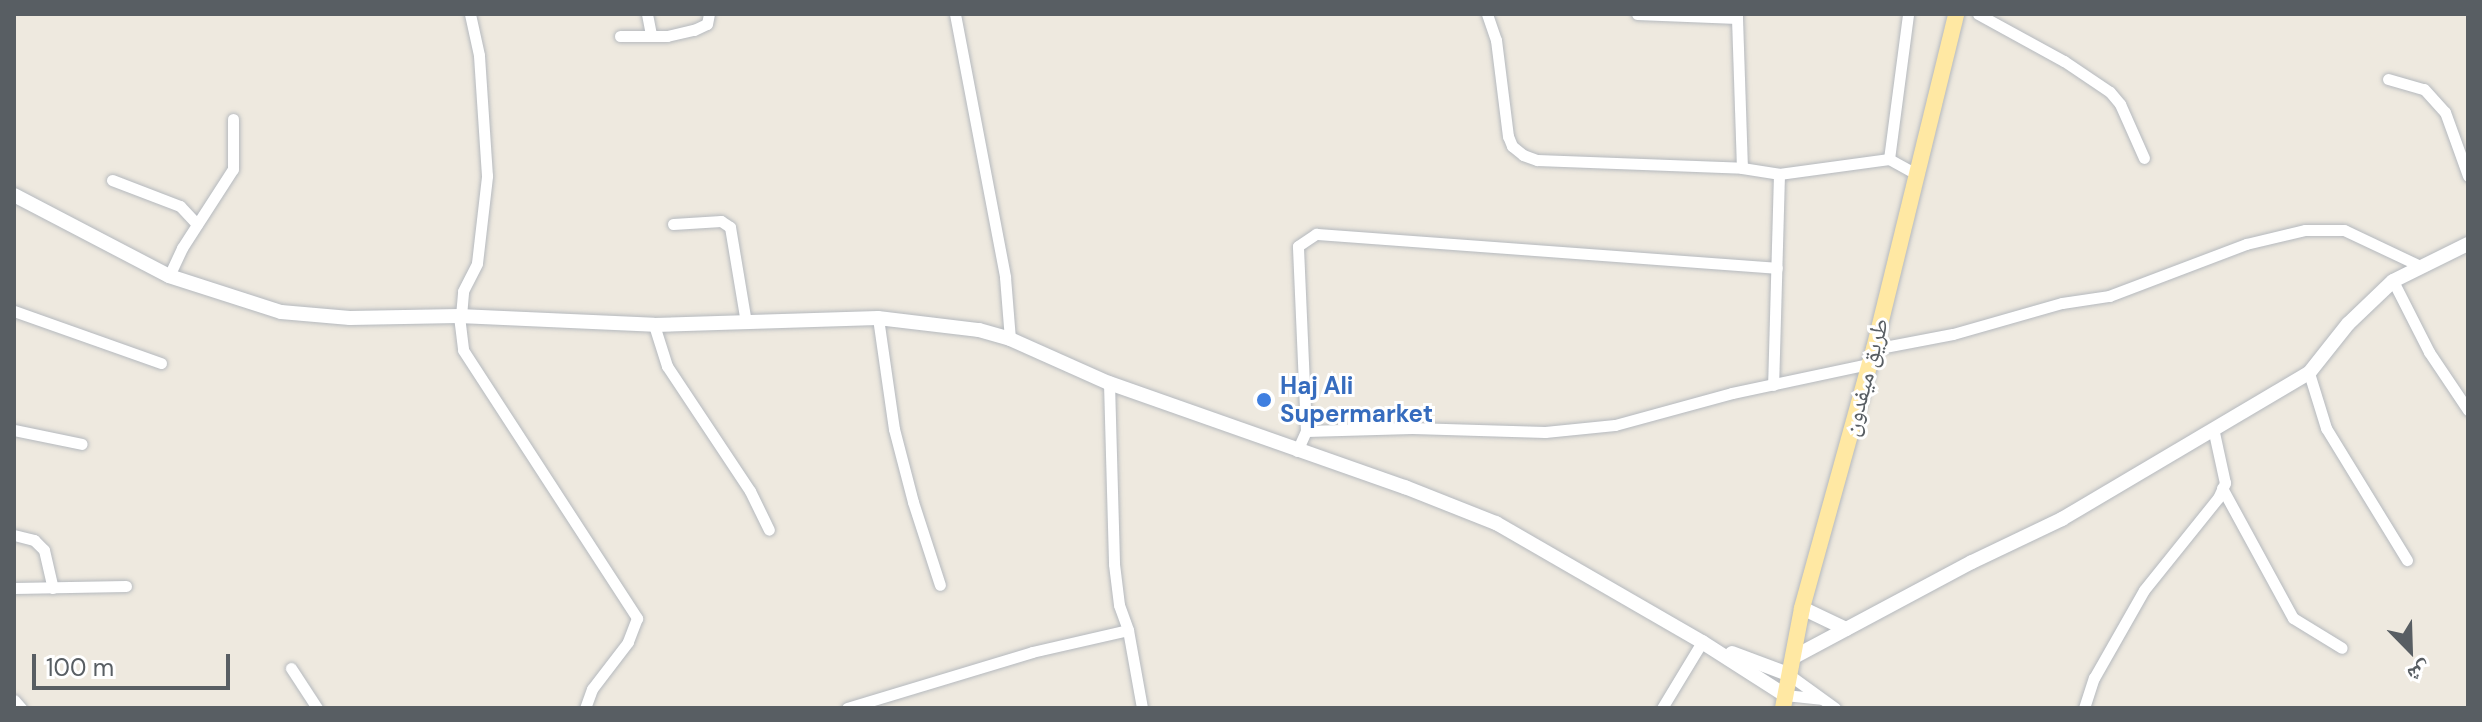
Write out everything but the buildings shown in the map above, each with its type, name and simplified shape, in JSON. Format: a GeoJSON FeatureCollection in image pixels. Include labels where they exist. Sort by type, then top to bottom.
{"type":"FeatureCollection","features":[{"type":"Feature","properties":{"kind":"main road","name":"طريق ميفدون"},"geometry":{"type":"LineString","coordinates":[[1784,701],[1802,608],[1871,357],[1914,173],[1950,47],[1956,14]]}},
{"type":"Feature","properties":{"kind":"main road","name":"طريق ميفدون"},"geometry":{"type":"LineString","coordinates":[[1950,47],[1965,14]]}},
{"type":"Feature","properties":{"kind":"street"},"geometry":{"type":"LineString","coordinates":[[470,14],[479,55],[487,176],[477,263],[463,291],[460,316],[463,350],[637,618],[628,642],[592,689],[585,708]]}},
{"type":"Feature","properties":{"kind":"street"},"geometry":{"type":"LineString","coordinates":[[647,14],[651,34]]}},
{"type":"Feature","properties":{"kind":"street"},"geometry":{"type":"LineString","coordinates":[[620,36],[667,36],[700,29],[707,24],[709,14]]}},
{"type":"Feature","properties":{"kind":"street"},"geometry":{"type":"LineString","coordinates":[[955,14],[1005,277],[1010,339]]}},
{"type":"Feature","properties":{"kind":"street"},"geometry":{"type":"LineString","coordinates":[[1487,14],[1496,40],[1508,136],[1512,146],[1523,155],[1537,160],[1742,168],[1779,174],[1889,159],[1914,173]]}},
{"type":"Feature","properties":{"kind":"street"},"geometry":{"type":"LineString","coordinates":[[1637,14],[1737,16],[1742,168]]}},
{"type":"Feature","properties":{"kind":"street"},"geometry":{"type":"LineString","coordinates":[[1889,159],[1908,14]]}},
{"type":"Feature","properties":{"kind":"street"},"geometry":{"type":"LineString","coordinates":[[1978,14],[2064,61],[2110,92],[2120,104],[2144,158]]}},
{"type":"Feature","properties":{"kind":"street"},"geometry":{"type":"LineString","coordinates":[[2388,79],[2424,89],[2445,112],[2468,176]]}},
{"type":"Feature","properties":{"kind":"street"},"geometry":{"type":"LineString","coordinates":[[169,276],[197,224],[233,169],[233,119]]}},
{"type":"Feature","properties":{"kind":"street"},"geometry":{"type":"LineString","coordinates":[[1773,385],[1779,174]]}},
{"type":"Feature","properties":{"kind":"street"},"geometry":{"type":"LineString","coordinates":[[112,180],[180,206],[197,224]]}},
{"type":"Feature","properties":{"kind":"street"},"geometry":{"type":"LineString","coordinates":[[15,197],[169,276],[281,312],[350,318],[460,316],[654,325],[878,318],[949,324],[1010,339],[1109,383],[1405,487],[1496,523],[1702,642],[1784,701],[1821,700]]}},
{"type":"Feature","properties":{"kind":"street"},"geometry":{"type":"LineString","coordinates":[[673,224],[721,221],[730,227],[746,323]]}},
{"type":"Feature","properties":{"kind":"street"},"geometry":{"type":"LineString","coordinates":[[1306,431],[1412,428],[1545,432],[1615,425],[1666,409],[1773,385],[2049,306],[2109,296],[2246,244],[2305,230],[2344,230],[2420,266]]}},
{"type":"Feature","properties":{"kind":"street"},"geometry":{"type":"LineString","coordinates":[[1297,451],[1306,431],[1298,246],[1316,234],[1777,268]]}},
{"type":"Feature","properties":{"kind":"street"},"geometry":{"type":"LineString","coordinates":[[1790,666],[1846,629],[2062,519],[2309,373],[2348,324],[2393,281],[2468,244]]}},
{"type":"Feature","properties":{"kind":"street"},"geometry":{"type":"LineString","coordinates":[[2393,281],[2429,352],[2468,410]]}},
{"type":"Feature","properties":{"kind":"street"},"geometry":{"type":"LineString","coordinates":[[14,311],[161,363]]}},
{"type":"Feature","properties":{"kind":"street"},"geometry":{"type":"LineString","coordinates":[[878,318],[894,429],[913,502],[940,585]]}},
{"type":"Feature","properties":{"kind":"street"},"geometry":{"type":"LineString","coordinates":[[654,325],[667,366],[750,491],[769,530]]}},
{"type":"Feature","properties":{"kind":"street"},"geometry":{"type":"LineString","coordinates":[[2309,373],[2326,428],[2407,560]]}},
{"type":"Feature","properties":{"kind":"street"},"geometry":{"type":"LineString","coordinates":[[1109,383],[1114,564],[1119,605],[1128,630],[1142,708]]}},
{"type":"Feature","properties":{"kind":"street"},"geometry":{"type":"LineString","coordinates":[[2213,428],[2223,468],[2222,488],[2293,618],[2342,648]]}},
{"type":"Feature","properties":{"kind":"street"},"geometry":{"type":"LineString","coordinates":[[14,430],[82,444]]}},
{"type":"Feature","properties":{"kind":"street"},"geometry":{"type":"LineString","coordinates":[[2084,708],[2094,678],[2144,590],[2222,488]]}},
{"type":"Feature","properties":{"kind":"street"},"geometry":{"type":"LineString","coordinates":[[14,535],[34,540],[44,550],[53,588]]}},
{"type":"Feature","properties":{"kind":"street"},"geometry":{"type":"LineString","coordinates":[[14,588],[126,586]]}},
{"type":"Feature","properties":{"kind":"street"},"geometry":{"type":"LineString","coordinates":[[1802,608],[1846,629]]}},
{"type":"Feature","properties":{"kind":"street"},"geometry":{"type":"LineString","coordinates":[[847,708],[1032,652],[1128,630]]}},
{"type":"Feature","properties":{"kind":"street"},"geometry":{"type":"LineString","coordinates":[[1702,642],[1790,666],[1821,700],[1835,708]]}},
{"type":"Feature","properties":{"kind":"street"},"geometry":{"type":"LineString","coordinates":[[1662,708],[1702,642]]}},
{"type":"Feature","properties":{"kind":"street"},"geometry":{"type":"LineString","coordinates":[[291,668],[317,708]]}},
{"type":"Feature","properties":{"kind":"street"},"geometry":{"type":"LineString","coordinates":[[14,700],[21,708]]}},
{"type":"Feature","properties":{"kind":"place","name":"Haj Ali Supermarket"},"geometry":{"type":"Point","coordinates":[1264,400]}}]}
